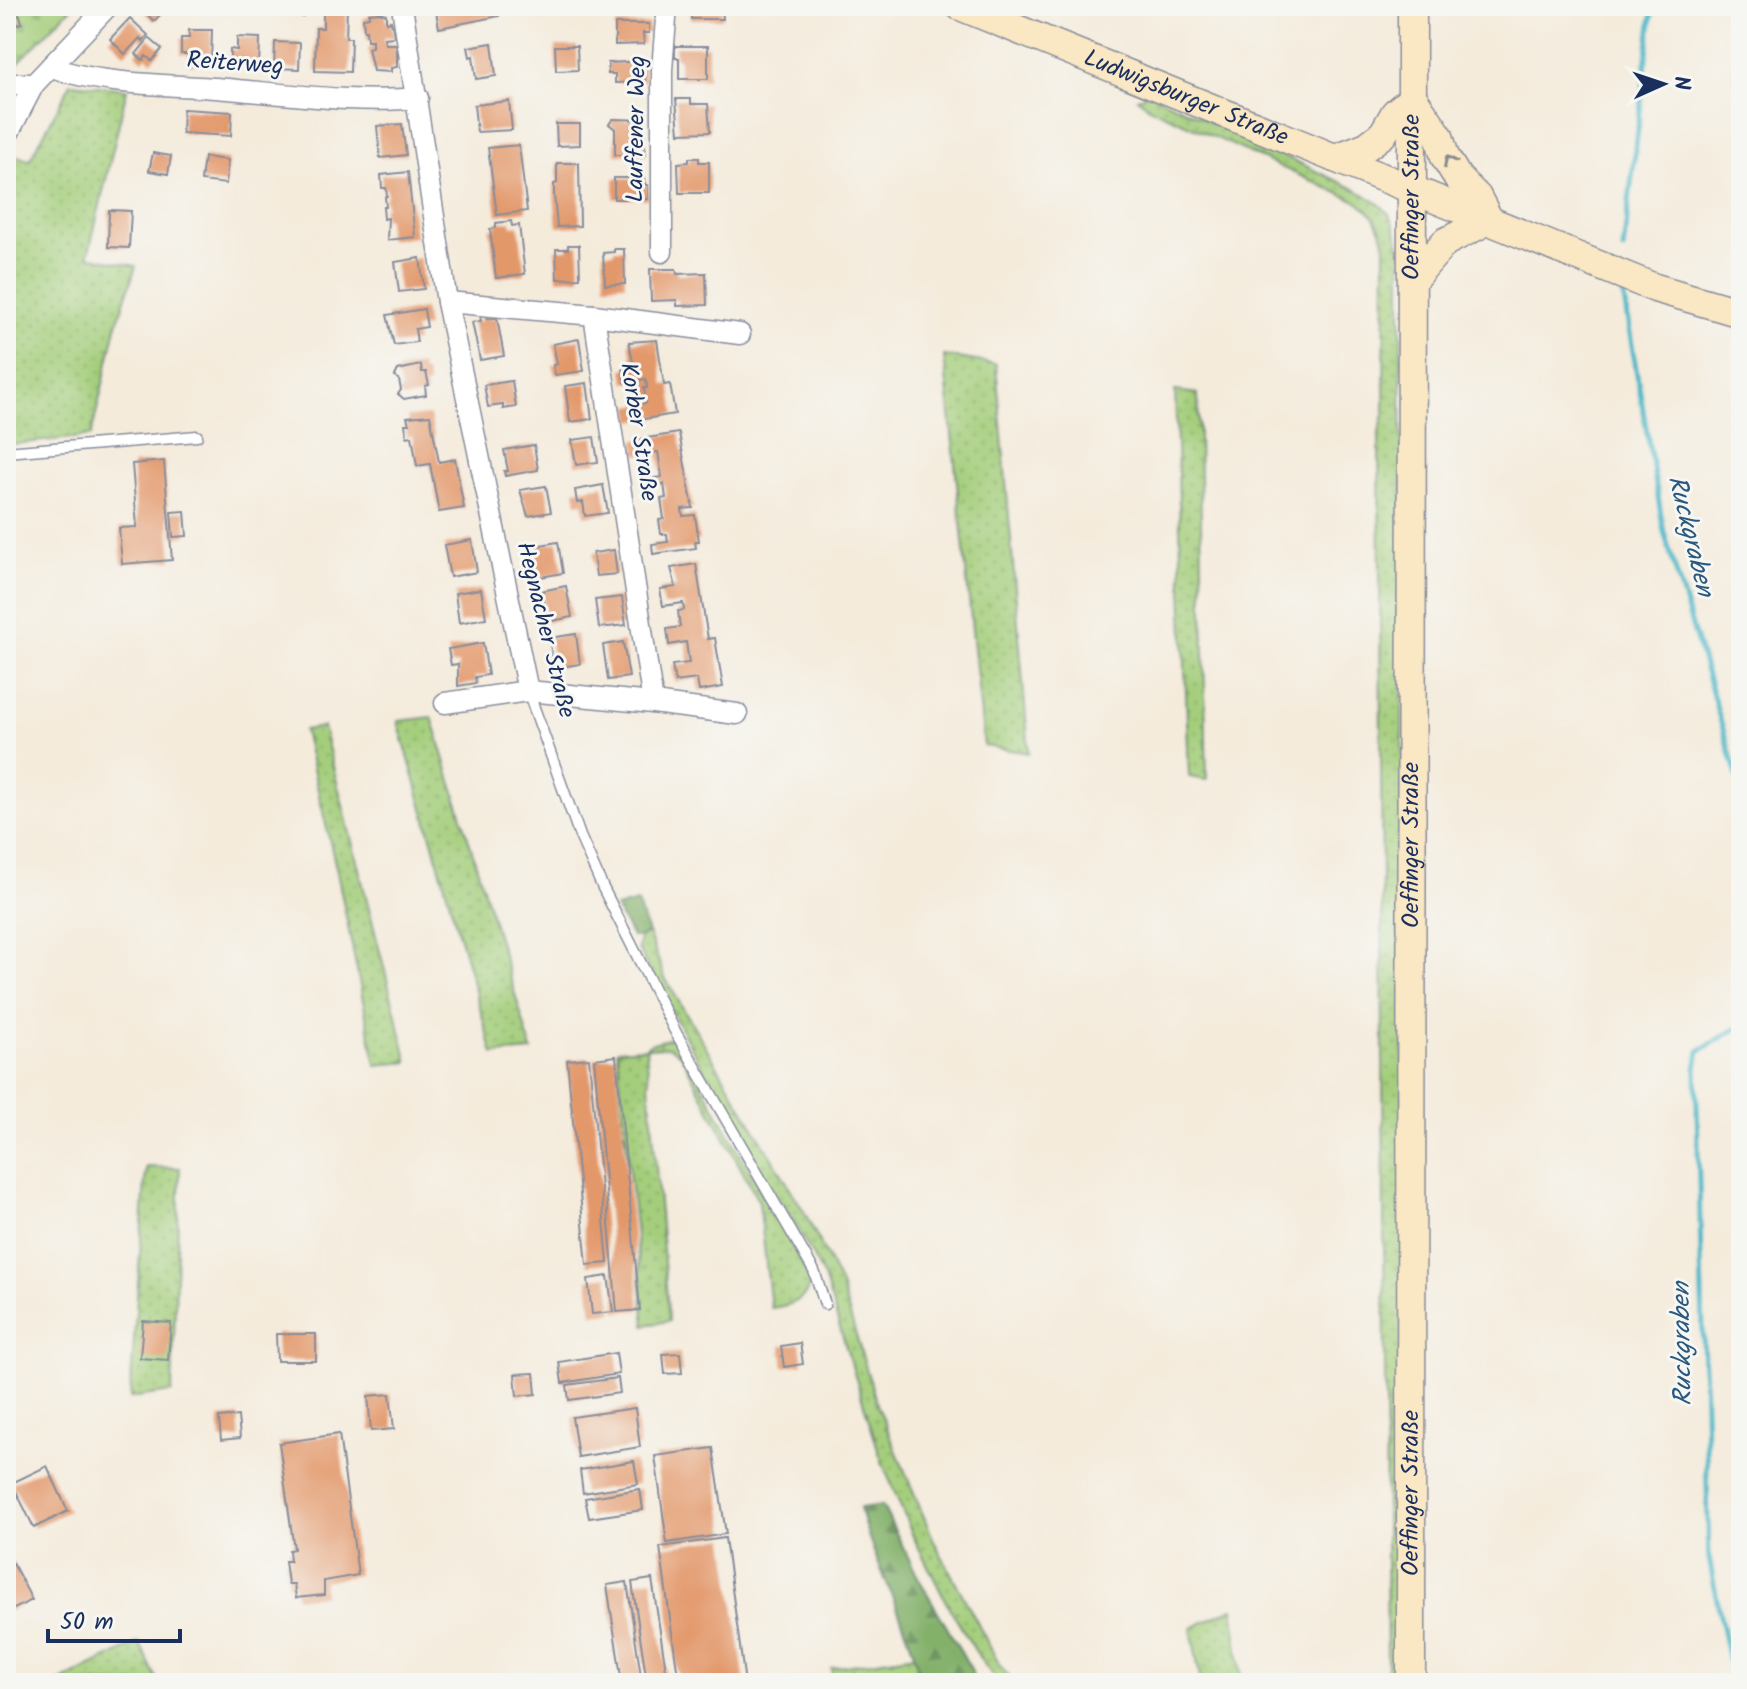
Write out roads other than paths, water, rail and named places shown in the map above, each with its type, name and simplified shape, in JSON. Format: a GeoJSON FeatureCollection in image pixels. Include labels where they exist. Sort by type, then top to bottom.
{"type":"FeatureCollection","features":[{"type":"Feature","properties":{"kind":"main road","name":"Ludwigsburger Straße"},"geometry":{"type":"LineString","coordinates":[[960,6],[1655,288],[1741,313]]}},
{"type":"Feature","properties":{"kind":"main road","name":"Oeffinger Straße"},"geometry":{"type":"LineString","coordinates":[[1411,1683],[1412,6]]}},
{"type":"Feature","properties":{"kind":"main road"},"geometry":{"type":"LineString","coordinates":[[1336,158],[1367,146],[1383,134],[1395,113],[1413,98],[1439,136],[1445,157],[1458,178],[1477,197],[1489,220],[1445,242],[1414,278]]}},
{"type":"Feature","properties":{"kind":"street"},"geometry":{"type":"LineString","coordinates":[[6,138],[34,84],[108,6]]}},
{"type":"Feature","properties":{"kind":"street","name":"Hegnacher Straße"},"geometry":{"type":"LineString","coordinates":[[402,6],[447,302],[528,691]]}},
{"type":"Feature","properties":{"kind":"street","name":"Lauffener Weg"},"geometry":{"type":"LineString","coordinates":[[662,252],[662,70],[667,6]]}},
{"type":"Feature","properties":{"kind":"street","name":"Reiterweg"},"geometry":{"type":"LineString","coordinates":[[51,66],[67,74],[157,84],[305,95],[418,98]]}},
{"type":"Feature","properties":{"kind":"street"},"geometry":{"type":"LineString","coordinates":[[6,84],[34,84]]}},
{"type":"Feature","properties":{"kind":"street"},"geometry":{"type":"LineString","coordinates":[[447,302],[594,315],[740,334]]}},
{"type":"Feature","properties":{"kind":"street","name":"Korber Straße"},"geometry":{"type":"LineString","coordinates":[[594,315],[653,703]]}},
{"type":"Feature","properties":{"kind":"street"},"geometry":{"type":"LineString","coordinates":[[445,703],[528,691],[737,714]]}},
{"type":"Feature","properties":{"kind":"lane"},"geometry":{"type":"LineString","coordinates":[[6,452],[197,436]]}},
{"type":"Feature","properties":{"kind":"lane","name":"Hegnacher Straße"},"geometry":{"type":"LineString","coordinates":[[528,691],[580,836],[602,886],[676,1033],[814,1271],[825,1304]]}},
{"type":"Feature","properties":{"kind":"waterway","name":"Ruckgraben"},"geometry":{"type":"LineString","coordinates":[[1623,250],[1653,6]]}},
{"type":"Feature","properties":{"kind":"waterway","name":"Ruckgraben"},"geometry":{"type":"LineString","coordinates":[[1622,287],[1664,532],[1741,789]]}},
{"type":"Feature","properties":{"kind":"waterway","name":"Ruckgraben"},"geometry":{"type":"LineString","coordinates":[[1733,1683],[1709,1558],[1696,1069],[1699,1051],[1741,1026]]}}]}
